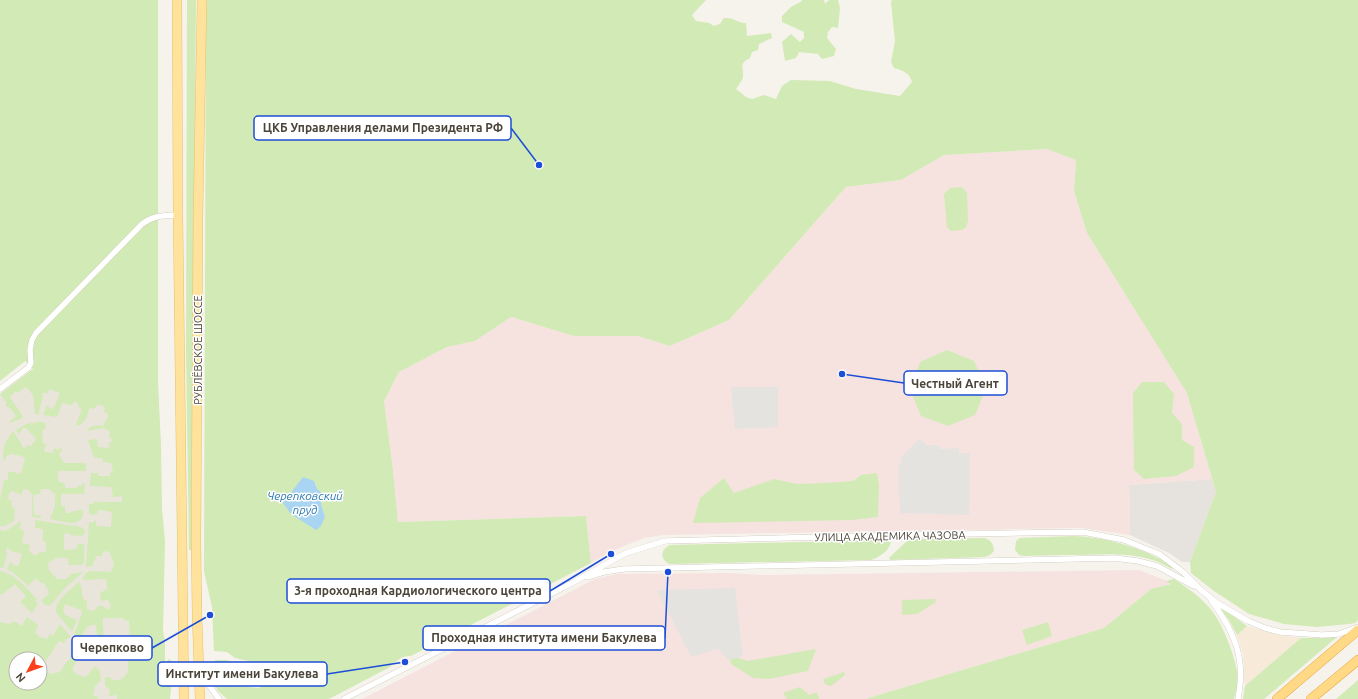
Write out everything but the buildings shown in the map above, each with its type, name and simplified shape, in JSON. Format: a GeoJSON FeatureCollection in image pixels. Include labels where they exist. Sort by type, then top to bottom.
{"type":"FeatureCollection","features":[{"type":"Feature","properties":{"kind":"highway"},"geometry":{"type":"LineString","coordinates":[[1277,699],[1358,630]]}},
{"type":"Feature","properties":{"kind":"highway"},"geometry":{"type":"LineString","coordinates":[[1311,699],[1358,660]]}},
{"type":"Feature","properties":{"kind":"main road","name":"РУБЛЁВСКОЕ ШОССЕ"},"geometry":{"type":"LineString","coordinates":[[177,0],[184,699]]}},
{"type":"Feature","properties":{"kind":"main road","name":"РУБЛЁВСКОЕ ШОССЕ"},"geometry":{"type":"LineString","coordinates":[[200,699],[196,534],[198,216],[202,0]]}},
{"type":"Feature","properties":{"kind":"street"},"geometry":{"type":"LineString","coordinates":[[0,389],[28,368],[31,363],[30,350],[32,340],[36,333],[142,224],[150,218],[178,215]]}},
{"type":"Feature","properties":{"kind":"street","name":"УЛИЦА АКАДЕМИКА ЧАЗОВА"},"geometry":{"type":"LineString","coordinates":[[344,699],[572,583],[626,553],[665,541],[1083,532],[1124,540],[1159,554],[1183,572],[1201,590],[1230,611],[1265,628],[1280,632],[1322,635],[1339,634],[1358,627]]}},
{"type":"Feature","properties":{"kind":"street","name":"УЛИЦА АКАДЕМИКА ЧАЗОВА"},"geometry":{"type":"LineString","coordinates":[[572,583],[604,572],[624,569],[1114,558],[1138,560],[1157,566],[1171,572],[1201,590]]}},
{"type":"Feature","properties":{"kind":"street","name":"УЛИЦА АКАДЕМИКА ЧАЗОВА"},"geometry":{"type":"LineString","coordinates":[[1206,594],[1224,618],[1238,649],[1241,662],[1241,684],[1238,699]]}},
{"type":"Feature","properties":{"kind":"street"},"geometry":{"type":"LineString","coordinates":[[199,670],[219,699]]}},
{"type":"Feature","properties":{"kind":"shaded area"},"geometry":{"type":"Polygon","coordinates":[[[1047,149],[1076,160],[1074,191],[1087,233],[1187,392],[1212,479],[1129,485],[1130,535],[1081,528],[663,535],[644,538],[612,551],[591,563],[586,516],[398,522],[384,401],[399,372],[447,347],[475,341],[511,317],[574,336],[638,336],[670,346],[729,320],[846,187],[901,180],[944,155],[1047,149]]]}},
{"type":"Feature","properties":{"kind":"shaded area"},"geometry":{"type":"Polygon","coordinates":[[[33,369],[125,398],[131,699],[0,699],[0,394],[33,369]]]}},
{"type":"Feature","properties":{"kind":"shaded area"},"geometry":{"type":"Polygon","coordinates":[[[731,387],[778,387],[778,427],[735,429],[731,387]]]}},
{"type":"Feature","properties":{"kind":"shaded area"},"geometry":{"type":"Polygon","coordinates":[[[919,439],[927,445],[939,445],[940,449],[959,448],[959,453],[970,453],[969,515],[900,513],[898,466],[901,463],[901,457],[919,439]]]}},
{"type":"Feature","properties":{"kind":"shaded area"},"geometry":{"type":"Polygon","coordinates":[[[1212,479],[1216,492],[1190,562],[1182,562],[1169,553],[1130,535],[1129,485],[1212,479]]]}},
{"type":"Feature","properties":{"kind":"shaded area"},"geometry":{"type":"Polygon","coordinates":[[[1139,570],[1172,583],[1151,590],[1104,628],[865,699],[362,699],[595,579],[617,574],[729,573],[761,575],[1139,570]]]}},
{"type":"Feature","properties":{"kind":"shaded area"},"geometry":{"type":"Polygon","coordinates":[[[735,588],[743,656],[728,660],[718,649],[691,657],[657,590],[735,588]]]}},
{"type":"Feature","properties":{"kind":"shaded area"},"geometry":{"type":"Polygon","coordinates":[[[1247,626],[1277,635],[1301,638],[1245,686],[1243,654],[1237,635],[1247,626]]]}},
{"type":"Feature","properties":{"kind":"green space"},"geometry":{"type":"Polygon","coordinates":[[[0,0],[158,0],[158,382],[162,509],[165,541],[163,631],[165,641],[165,663],[169,659],[171,660],[172,680],[170,699],[117,699],[115,694],[113,696],[109,696],[110,690],[105,686],[105,677],[110,677],[112,680],[120,680],[128,672],[128,655],[130,649],[129,621],[124,620],[123,618],[103,618],[103,632],[105,641],[102,644],[99,644],[96,625],[91,625],[85,630],[82,636],[83,644],[80,644],[74,635],[82,613],[81,610],[65,604],[63,610],[65,615],[77,620],[72,632],[56,612],[58,603],[61,599],[79,582],[84,600],[87,601],[87,609],[93,611],[98,606],[103,606],[106,609],[109,609],[111,606],[108,600],[101,601],[100,593],[107,589],[106,579],[82,580],[85,574],[90,571],[111,572],[114,566],[110,552],[103,551],[102,556],[96,556],[95,561],[93,561],[93,566],[86,567],[89,522],[92,523],[96,520],[96,526],[111,527],[112,512],[98,510],[97,515],[89,514],[89,504],[93,504],[94,502],[122,502],[122,496],[111,497],[113,495],[111,487],[90,486],[91,473],[98,473],[98,476],[110,476],[110,473],[113,471],[111,463],[103,462],[103,459],[94,457],[88,440],[97,439],[98,447],[109,448],[109,443],[112,441],[109,437],[110,431],[103,428],[87,431],[92,427],[103,426],[108,416],[107,413],[104,412],[105,407],[98,404],[94,409],[89,408],[86,418],[78,426],[76,424],[82,409],[79,408],[78,403],[75,402],[71,405],[62,403],[57,417],[43,415],[47,405],[51,409],[54,408],[60,393],[49,389],[48,393],[43,393],[42,395],[43,397],[38,415],[35,414],[33,395],[26,387],[19,392],[15,392],[10,397],[23,418],[10,423],[10,421],[16,416],[10,408],[6,406],[6,402],[0,394],[33,369],[25,361],[0,381],[0,0]]]}},
{"type":"Feature","properties":{"kind":"green space"},"geometry":{"type":"Polygon","coordinates":[[[187,0],[196,0],[191,550],[189,550],[186,351],[187,0]]]}},
{"type":"Feature","properties":{"kind":"green space"},"geometry":{"type":"Polygon","coordinates":[[[206,0],[706,0],[692,15],[696,21],[709,23],[714,26],[720,24],[724,18],[730,18],[746,23],[747,36],[771,33],[772,38],[759,44],[758,50],[752,52],[750,58],[744,62],[742,66],[743,77],[736,89],[746,97],[752,99],[764,95],[776,99],[782,86],[791,80],[830,81],[856,89],[900,96],[912,82],[907,74],[894,68],[891,62],[895,41],[891,3],[892,0],[1358,0],[1358,620],[1355,623],[1317,627],[1284,624],[1249,614],[1214,591],[1191,573],[1190,562],[1216,492],[1187,393],[1087,233],[1074,191],[1076,160],[1047,149],[944,155],[901,180],[846,187],[729,320],[670,346],[638,336],[574,336],[511,317],[475,341],[447,347],[399,372],[384,401],[398,522],[586,516],[591,563],[411,656],[402,657],[390,667],[329,699],[227,699],[218,691],[212,680],[221,678],[221,672],[215,670],[215,660],[227,660],[234,663],[238,686],[259,688],[264,684],[262,664],[235,658],[227,652],[214,651],[212,607],[204,571],[206,0]],[[303,477],[300,483],[325,517],[321,504],[322,493],[317,490],[315,483],[303,477]]]}},
{"type":"Feature","properties":{"kind":"green space"},"geometry":{"type":"Polygon","coordinates":[[[802,0],[824,0],[825,4],[829,0],[838,0],[840,8],[838,28],[832,27],[828,32],[827,38],[836,49],[834,56],[822,59],[818,54],[799,52],[796,58],[785,61],[782,42],[791,34],[800,42],[804,38],[804,32],[782,22],[782,16],[791,7],[802,0]]]}},
{"type":"Feature","properties":{"kind":"green space"},"geometry":{"type":"Polygon","coordinates":[[[962,187],[967,193],[968,221],[966,227],[962,230],[951,231],[947,227],[944,194],[950,188],[962,187]]]}},
{"type":"Feature","properties":{"kind":"green space"},"geometry":{"type":"Polygon","coordinates":[[[947,350],[974,361],[986,388],[975,415],[948,426],[921,416],[910,389],[920,362],[947,350]]]}},
{"type":"Feature","properties":{"kind":"green space"},"geometry":{"type":"Polygon","coordinates":[[[1142,382],[1164,382],[1174,394],[1172,413],[1182,424],[1182,440],[1194,447],[1194,467],[1176,476],[1144,479],[1134,470],[1133,393],[1142,382]]]}},
{"type":"Feature","properties":{"kind":"green space"},"geometry":{"type":"Polygon","coordinates":[[[44,422],[46,425],[45,429],[42,431],[43,443],[47,445],[45,446],[44,452],[53,453],[54,448],[58,450],[61,447],[62,450],[64,449],[59,455],[64,463],[86,463],[86,471],[58,471],[58,482],[62,482],[65,485],[65,488],[77,488],[77,486],[82,486],[83,483],[85,484],[84,494],[61,494],[61,506],[65,506],[65,511],[70,513],[73,511],[83,510],[82,516],[80,520],[71,523],[50,519],[55,506],[55,493],[49,489],[41,489],[40,494],[33,495],[34,515],[41,515],[40,518],[32,517],[32,495],[29,490],[25,489],[21,495],[13,491],[10,492],[8,497],[9,500],[12,501],[12,507],[15,509],[14,521],[5,526],[0,526],[0,500],[4,480],[8,480],[8,472],[16,472],[17,474],[21,473],[25,459],[24,457],[13,454],[6,456],[6,459],[3,460],[5,445],[13,431],[22,447],[25,448],[28,445],[31,446],[36,439],[26,428],[23,428],[19,434],[16,430],[26,424],[44,422]]]}},
{"type":"Feature","properties":{"kind":"green space"},"geometry":{"type":"Polygon","coordinates":[[[877,473],[879,485],[878,517],[852,520],[693,523],[700,498],[724,478],[734,493],[774,479],[797,484],[825,483],[853,481],[861,475],[877,473]]]}},
{"type":"Feature","properties":{"kind":"green space"},"geometry":{"type":"Polygon","coordinates":[[[35,520],[81,527],[84,529],[85,533],[81,536],[70,535],[68,533],[64,535],[64,550],[76,549],[78,544],[84,544],[84,563],[81,565],[68,565],[69,563],[67,558],[56,558],[48,563],[49,570],[57,579],[66,579],[71,574],[83,572],[64,589],[50,606],[45,605],[41,600],[47,596],[49,592],[44,583],[41,583],[36,578],[28,586],[7,569],[10,562],[15,566],[19,565],[22,554],[11,551],[8,548],[6,549],[7,553],[4,567],[0,568],[0,530],[6,531],[21,521],[21,525],[19,527],[24,531],[22,543],[30,545],[29,551],[35,556],[40,552],[46,552],[46,542],[43,541],[43,529],[35,528],[35,520]]]}},
{"type":"Feature","properties":{"kind":"green space"},"geometry":{"type":"Polygon","coordinates":[[[1075,536],[1124,544],[1158,558],[1173,567],[1172,569],[1161,563],[1139,556],[1103,554],[1024,556],[1019,555],[1015,550],[1016,541],[1020,538],[1075,536]]]}},
{"type":"Feature","properties":{"kind":"green space"},"geometry":{"type":"Polygon","coordinates":[[[985,538],[992,543],[994,551],[985,557],[890,560],[889,558],[908,540],[985,538]]]}},
{"type":"Feature","properties":{"kind":"green space"},"geometry":{"type":"Polygon","coordinates":[[[887,540],[891,542],[886,551],[871,560],[669,564],[664,560],[662,554],[664,549],[670,545],[887,540]]]}},
{"type":"Feature","properties":{"kind":"green space"},"geometry":{"type":"Polygon","coordinates":[[[0,571],[16,578],[37,599],[35,601],[38,604],[32,613],[20,602],[26,596],[15,584],[0,595],[0,571]]]}},
{"type":"Feature","properties":{"kind":"green space"},"geometry":{"type":"Polygon","coordinates":[[[1174,579],[1204,602],[1217,618],[1226,636],[1238,676],[1238,684],[1234,699],[865,699],[1104,628],[1151,589],[1171,584],[1166,581],[1174,579]]]}},
{"type":"Feature","properties":{"kind":"green space"},"geometry":{"type":"Polygon","coordinates":[[[935,599],[936,602],[917,614],[902,615],[902,600],[935,599]]]}},
{"type":"Feature","properties":{"kind":"green space"},"geometry":{"type":"Polygon","coordinates":[[[1221,607],[1247,626],[1237,635],[1229,620],[1220,608],[1221,607]]]}},
{"type":"Feature","properties":{"kind":"green space"},"geometry":{"type":"Polygon","coordinates":[[[27,617],[38,625],[35,633],[39,637],[47,639],[50,634],[53,636],[60,624],[71,637],[66,639],[64,643],[59,641],[48,658],[48,651],[8,651],[8,691],[48,691],[48,672],[51,674],[60,672],[68,660],[70,660],[72,654],[75,655],[78,652],[81,653],[72,669],[77,675],[83,677],[87,676],[95,666],[100,671],[101,680],[95,686],[93,696],[98,697],[98,699],[0,699],[0,622],[9,624],[14,621],[22,626],[27,617]]]}},
{"type":"Feature","properties":{"kind":"green space"},"geometry":{"type":"Polygon","coordinates":[[[1048,622],[1052,636],[1027,645],[1022,630],[1048,622]]]}},
{"type":"Feature","properties":{"kind":"green space"},"geometry":{"type":"Polygon","coordinates":[[[1337,637],[1264,699],[1243,699],[1245,686],[1301,638],[1337,637]]]}},
{"type":"Feature","properties":{"kind":"green space"},"geometry":{"type":"Polygon","coordinates":[[[816,649],[808,671],[769,679],[753,678],[731,664],[728,654],[747,661],[816,649]]]}},
{"type":"Feature","properties":{"kind":"green space"},"geometry":{"type":"Polygon","coordinates":[[[844,672],[845,675],[831,686],[825,684],[823,679],[844,672]]]}},
{"type":"Feature","properties":{"kind":"green space"},"geometry":{"type":"Polygon","coordinates":[[[1358,680],[1358,699],[1336,699],[1358,680]]]}},
{"type":"Feature","properties":{"kind":"green space"},"geometry":{"type":"Polygon","coordinates":[[[800,687],[809,695],[817,692],[819,699],[787,699],[783,693],[800,687]]]}},
{"type":"Feature","properties":{"kind":"water","name":"Черепковский пруд"},"geometry":{"type":"Polygon","coordinates":[[[303,477],[314,481],[317,489],[322,493],[321,504],[325,517],[321,526],[316,530],[291,514],[283,503],[303,477]]]}},
{"type":"Feature","properties":{"kind":"place","name":"ЦКБ Управления делами Президента РФ"},"geometry":{"type":"Point","coordinates":[539,165]}},
{"type":"Feature","properties":{"kind":"place","name":"Честный Агент"},"geometry":{"type":"Point","coordinates":[842,374]}},
{"type":"Feature","properties":{"kind":"place","name":"3-я проходная Кардиологического центра"},"geometry":{"type":"Point","coordinates":[611,554]}},
{"type":"Feature","properties":{"kind":"place","name":"Проходная института имени Бакулева"},"geometry":{"type":"Point","coordinates":[668,572]}},
{"type":"Feature","properties":{"kind":"place","name":"Черепково"},"geometry":{"type":"Point","coordinates":[210,615]}},
{"type":"Feature","properties":{"kind":"place","name":"Институт имени Бакулева"},"geometry":{"type":"Point","coordinates":[405,662]}}]}
